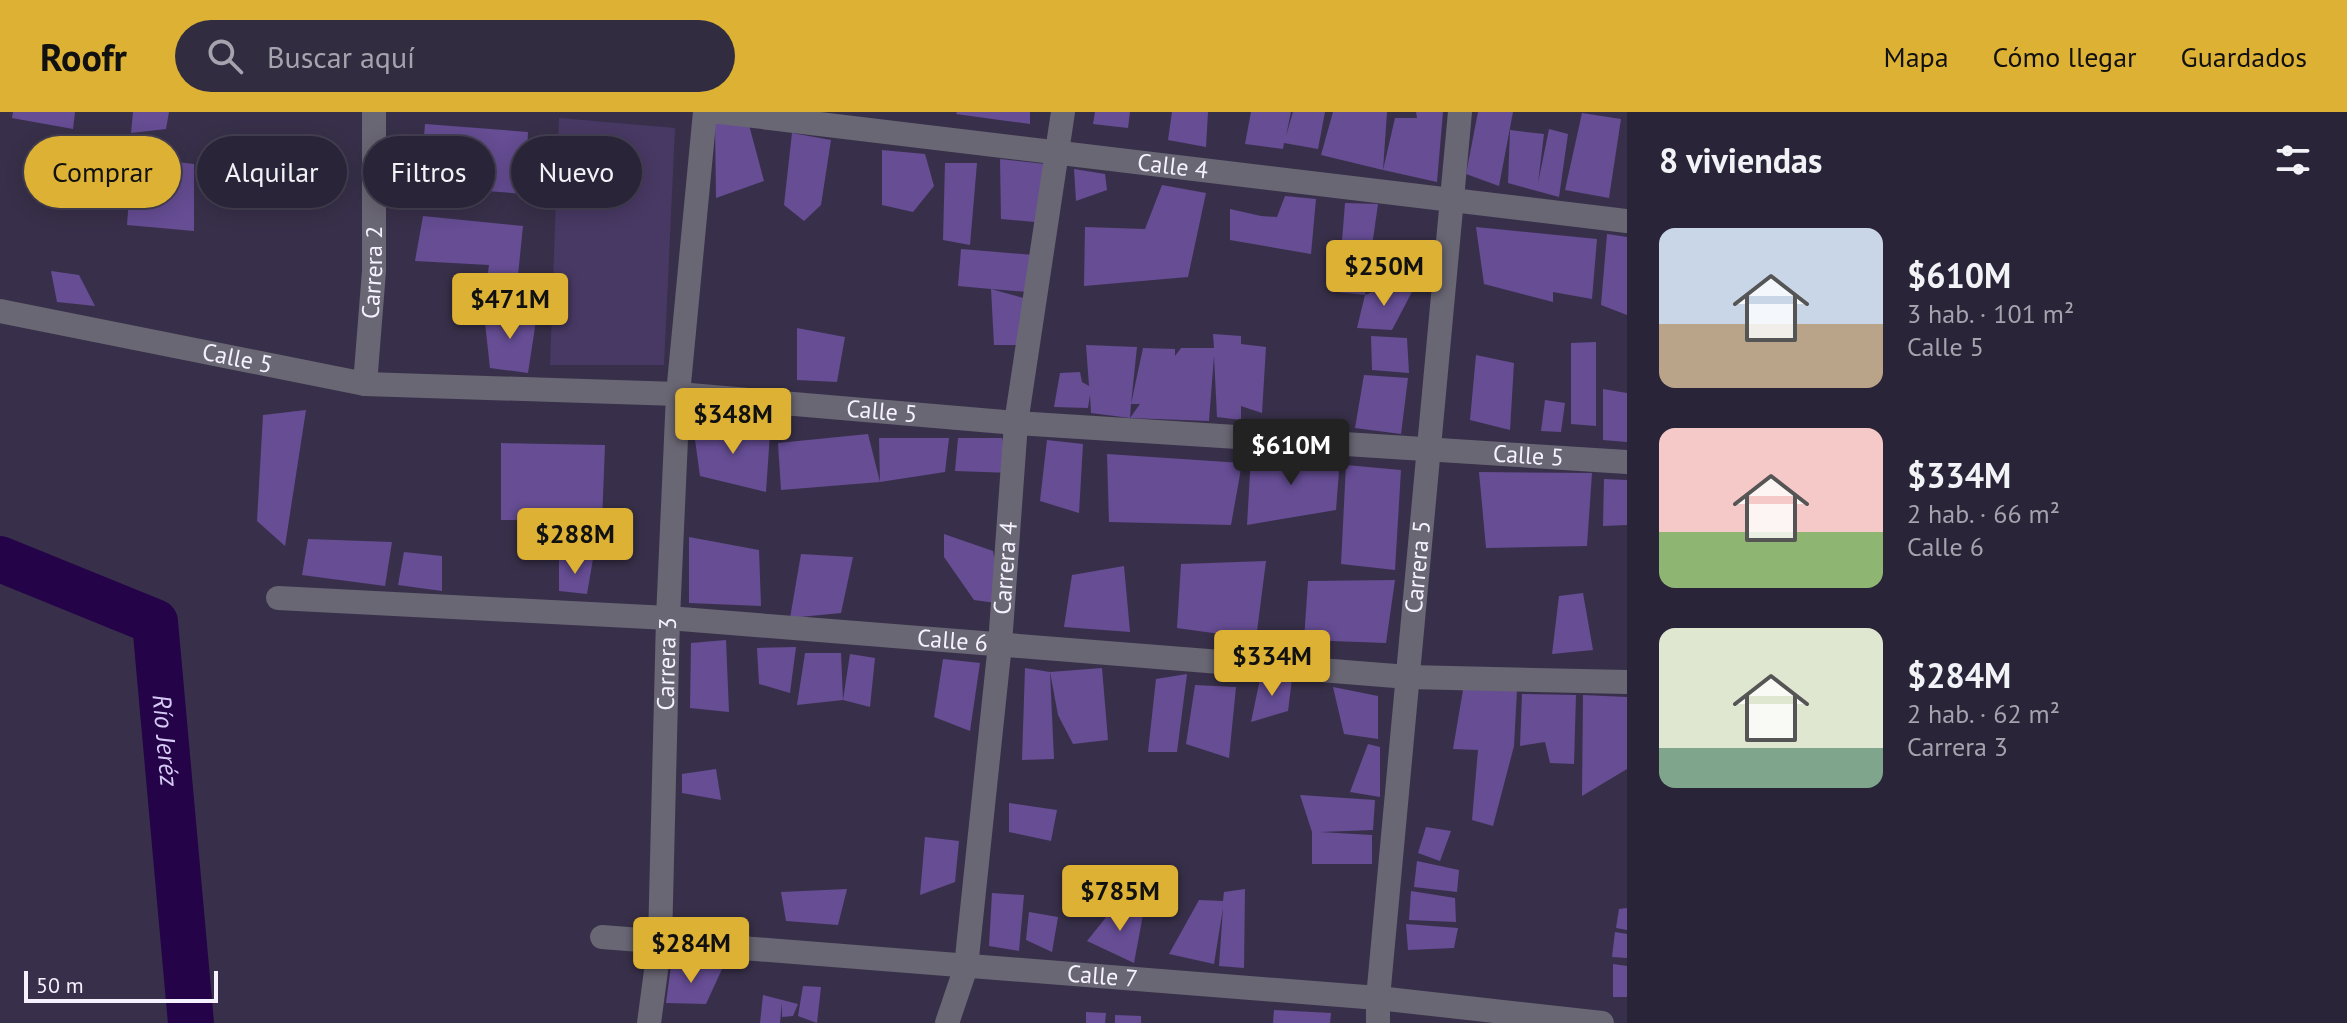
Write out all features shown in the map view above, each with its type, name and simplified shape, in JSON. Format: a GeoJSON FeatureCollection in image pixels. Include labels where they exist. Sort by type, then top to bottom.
{"type":"FeatureCollection","features":[{"type":"Feature","properties":{"kind":"street","name":"Carrera 2"},"geometry":{"type":"LineString","coordinates":[[365,384],[374,271],[374,112]]}},
{"type":"Feature","properties":{"kind":"street","name":"Carrera 3"},"geometry":{"type":"LineString","coordinates":[[649,1023],[660,941],[668,618],[678,394],[705,112]]}},
{"type":"Feature","properties":{"kind":"street","name":"Calle 4"},"geometry":{"type":"LineString","coordinates":[[720,112],[1627,221]]}},
{"type":"Feature","properties":{"kind":"street","name":"Carrera 4"},"geometry":{"type":"LineString","coordinates":[[947,1023],[966,967],[1000,644],[1016,423],[1063,112]]}},
{"type":"Feature","properties":{"kind":"street","name":"Carrera 5"},"geometry":{"type":"LineString","coordinates":[[1378,1023],[1460,112]]}},
{"type":"Feature","properties":{"kind":"street","name":"Calle 5"},"geometry":{"type":"LineString","coordinates":[[0,311],[365,384],[678,394],[1016,423],[1627,462]]}},
{"type":"Feature","properties":{"kind":"street","name":"Calle 6"},"geometry":{"type":"LineString","coordinates":[[278,598],[668,618],[1408,677],[1627,682]]}},
{"type":"Feature","properties":{"kind":"street","name":"Calle 7"},"geometry":{"type":"LineString","coordinates":[[602,937],[1378,998],[1602,1023]]}},
{"type":"Feature","properties":{"kind":"shaded area"},"geometry":{"type":"Polygon","coordinates":[[[559,118],[675,128],[664,365],[550,365],[556,208],[642,208],[642,136],[558,136],[559,118]]]}},
{"type":"Feature","properties":{"kind":"building"},"geometry":{"type":"Polygon","coordinates":[[[13,112],[75,112],[73,129],[12,118],[13,112]]]}},
{"type":"Feature","properties":{"kind":"building"},"geometry":{"type":"Polygon","coordinates":[[[133,112],[169,112],[166,129],[131,133],[133,112]]]}},
{"type":"Feature","properties":{"kind":"building"},"geometry":{"type":"Polygon","coordinates":[[[1030,112],[1030,124],[956,114],[1030,112]]]}},
{"type":"Feature","properties":{"kind":"building"},"geometry":{"type":"Polygon","coordinates":[[[1095,112],[1130,112],[1128,128],[1093,124],[1095,112]]]}},
{"type":"Feature","properties":{"kind":"building"},"geometry":{"type":"Polygon","coordinates":[[[1172,112],[1208,112],[1206,147],[1168,140],[1172,112]]]}},
{"type":"Feature","properties":{"kind":"building"},"geometry":{"type":"Polygon","coordinates":[[[1251,112],[1291,112],[1286,136],[1293,112],[1325,112],[1318,149],[1284,143],[1283,149],[1245,144],[1251,112]]]}},
{"type":"Feature","properties":{"kind":"building"},"geometry":{"type":"Polygon","coordinates":[[[1333,112],[1387,112],[1383,170],[1321,155],[1333,112]]]}},
{"type":"Feature","properties":{"kind":"building"},"geometry":{"type":"Polygon","coordinates":[[[1416,112],[1443,112],[1437,182],[1383,170],[1395,118],[1417,118],[1416,112]]]}},
{"type":"Feature","properties":{"kind":"building"},"geometry":{"type":"Polygon","coordinates":[[[1478,112],[1513,112],[1499,186],[1466,174],[1478,112]]]}},
{"type":"Feature","properties":{"kind":"building"},"geometry":{"type":"Polygon","coordinates":[[[1582,113],[1621,119],[1609,198],[1565,190],[1582,113]]]}},
{"type":"Feature","properties":{"kind":"building"},"geometry":{"type":"Polygon","coordinates":[[[715,122],[749,125],[764,181],[716,198],[715,122]]]}},
{"type":"Feature","properties":{"kind":"building"},"geometry":{"type":"Polygon","coordinates":[[[425,124],[528,132],[528,136],[511,136],[511,193],[495,192],[495,136],[424,136],[425,124]]]}},
{"type":"Feature","properties":{"kind":"building"},"geometry":{"type":"Polygon","coordinates":[[[1549,129],[1568,134],[1559,197],[1508,183],[1510,130],[1544,134],[1538,183],[1549,129]]]}},
{"type":"Feature","properties":{"kind":"building"},"geometry":{"type":"Polygon","coordinates":[[[792,133],[831,140],[821,205],[804,221],[784,205],[792,133]]]}},
{"type":"Feature","properties":{"kind":"building"},"geometry":{"type":"Polygon","coordinates":[[[882,150],[925,154],[934,186],[913,212],[882,205],[882,150]]]}},
{"type":"Feature","properties":{"kind":"building"},"geometry":{"type":"Polygon","coordinates":[[[1000,159],[1045,164],[1035,222],[1001,219],[1000,159]]]}},
{"type":"Feature","properties":{"kind":"building"},"geometry":{"type":"Polygon","coordinates":[[[181,163],[194,164],[194,231],[127,225],[128,208],[181,208],[181,163]]]}},
{"type":"Feature","properties":{"kind":"building"},"geometry":{"type":"Polygon","coordinates":[[[945,163],[977,163],[970,245],[943,240],[945,163]]]}},
{"type":"Feature","properties":{"kind":"building"},"geometry":{"type":"Polygon","coordinates":[[[1074,169],[1105,174],[1107,190],[1076,201],[1074,169]]]}},
{"type":"Feature","properties":{"kind":"building"},"geometry":{"type":"Polygon","coordinates":[[[1162,185],[1206,193],[1188,277],[1084,286],[1085,227],[1145,229],[1162,185]]]}},
{"type":"Feature","properties":{"kind":"building"},"geometry":{"type":"Polygon","coordinates":[[[1285,196],[1316,199],[1311,254],[1230,240],[1230,209],[1277,217],[1285,196]]]}},
{"type":"Feature","properties":{"kind":"building"},"geometry":{"type":"Polygon","coordinates":[[[1345,203],[1378,204],[1365,295],[1338,292],[1345,203]]]}},
{"type":"Feature","properties":{"kind":"building"},"geometry":{"type":"Polygon","coordinates":[[[423,216],[523,226],[515,305],[484,300],[489,265],[415,261],[423,216]]]}},
{"type":"Feature","properties":{"kind":"building"},"geometry":{"type":"Polygon","coordinates":[[[1476,227],[1597,239],[1592,299],[1553,292],[1553,302],[1484,284],[1476,227]]]}},
{"type":"Feature","properties":{"kind":"building"},"geometry":{"type":"Polygon","coordinates":[[[1607,234],[1627,237],[1627,315],[1601,305],[1607,234]]]}},
{"type":"Feature","properties":{"kind":"building"},"geometry":{"type":"Polygon","coordinates":[[[961,249],[1034,255],[1028,292],[958,286],[961,249]]]}},
{"type":"Feature","properties":{"kind":"building"},"geometry":{"type":"Polygon","coordinates":[[[51,271],[79,275],[95,306],[57,302],[51,271]]]}},
{"type":"Feature","properties":{"kind":"building"},"geometry":{"type":"Polygon","coordinates":[[[1389,285],[1414,288],[1392,330],[1357,328],[1365,295],[1389,285]]]}},
{"type":"Feature","properties":{"kind":"building"},"geometry":{"type":"Polygon","coordinates":[[[991,289],[1027,299],[1019,345],[994,345],[991,289]]]}},
{"type":"Feature","properties":{"kind":"building"},"geometry":{"type":"Polygon","coordinates":[[[484,314],[537,314],[528,373],[490,368],[484,314]]]}},
{"type":"Feature","properties":{"kind":"building"},"geometry":{"type":"Polygon","coordinates":[[[797,328],[845,337],[837,382],[797,380],[797,328]]]}},
{"type":"Feature","properties":{"kind":"building"},"geometry":{"type":"Polygon","coordinates":[[[1213,334],[1241,336],[1241,344],[1266,347],[1262,413],[1241,406],[1241,420],[1217,417],[1214,356],[1209,421],[1130,418],[1140,404],[1131,404],[1143,348],[1175,349],[1175,356],[1181,348],[1214,348],[1213,334]]]}},
{"type":"Feature","properties":{"kind":"building"},"geometry":{"type":"Polygon","coordinates":[[[1371,336],[1407,338],[1409,373],[1372,370],[1371,336]]]}},
{"type":"Feature","properties":{"kind":"building"},"geometry":{"type":"Polygon","coordinates":[[[1596,342],[1596,426],[1571,424],[1571,343],[1596,342]]]}},
{"type":"Feature","properties":{"kind":"building"},"geometry":{"type":"Polygon","coordinates":[[[1086,345],[1137,347],[1130,418],[1091,413],[1090,395],[1088,408],[1054,407],[1060,373],[1080,372],[1082,382],[1089,386],[1086,345]]]}},
{"type":"Feature","properties":{"kind":"building"},"geometry":{"type":"Polygon","coordinates":[[[1476,355],[1514,363],[1510,430],[1470,420],[1476,355]]]}},
{"type":"Feature","properties":{"kind":"building"},"geometry":{"type":"Polygon","coordinates":[[[1364,375],[1408,378],[1401,434],[1355,428],[1364,375]]]}},
{"type":"Feature","properties":{"kind":"building"},"geometry":{"type":"Polygon","coordinates":[[[1603,389],[1627,393],[1627,442],[1603,440],[1603,389]]]}},
{"type":"Feature","properties":{"kind":"building"},"geometry":{"type":"Polygon","coordinates":[[[1545,400],[1565,403],[1561,432],[1541,431],[1545,400]]]}},
{"type":"Feature","properties":{"kind":"building"},"geometry":{"type":"Polygon","coordinates":[[[306,410],[285,546],[257,521],[263,415],[306,410]]]}},
{"type":"Feature","properties":{"kind":"building"},"geometry":{"type":"Polygon","coordinates":[[[693,425],[770,433],[766,492],[700,476],[693,425]]]}},
{"type":"Feature","properties":{"kind":"building"},"geometry":{"type":"Polygon","coordinates":[[[868,434],[880,482],[781,490],[778,443],[868,434]]]}},
{"type":"Feature","properties":{"kind":"building"},"geometry":{"type":"Polygon","coordinates":[[[879,438],[949,438],[945,472],[880,482],[879,438]]]}},
{"type":"Feature","properties":{"kind":"building"},"geometry":{"type":"Polygon","coordinates":[[[958,438],[1002,438],[1012,473],[955,471],[958,438]]]}},
{"type":"Feature","properties":{"kind":"building"},"geometry":{"type":"Polygon","coordinates":[[[1047,440],[1083,444],[1079,513],[1040,501],[1047,440]]]}},
{"type":"Feature","properties":{"kind":"building"},"geometry":{"type":"Polygon","coordinates":[[[501,443],[605,445],[602,521],[501,520],[501,443]]]}},
{"type":"Feature","properties":{"kind":"building"},"geometry":{"type":"Polygon","coordinates":[[[1107,454],[1242,463],[1231,525],[1109,522],[1107,454]]]}},
{"type":"Feature","properties":{"kind":"building"},"geometry":{"type":"Polygon","coordinates":[[[1251,456],[1340,458],[1336,510],[1247,525],[1251,456]]]}},
{"type":"Feature","properties":{"kind":"building"},"geometry":{"type":"Polygon","coordinates":[[[1346,465],[1401,470],[1395,570],[1341,564],[1346,465]]]}},
{"type":"Feature","properties":{"kind":"building"},"geometry":{"type":"Polygon","coordinates":[[[1479,472],[1592,473],[1587,546],[1486,548],[1479,472]]]}},
{"type":"Feature","properties":{"kind":"building"},"geometry":{"type":"Polygon","coordinates":[[[1604,479],[1627,480],[1627,525],[1603,526],[1604,479]]]}},
{"type":"Feature","properties":{"kind":"building"},"geometry":{"type":"Polygon","coordinates":[[[944,534],[993,551],[1003,604],[974,600],[944,557],[944,534]]]}},
{"type":"Feature","properties":{"kind":"building"},"geometry":{"type":"Polygon","coordinates":[[[689,537],[759,550],[761,606],[689,603],[689,537]]]}},
{"type":"Feature","properties":{"kind":"building"},"geometry":{"type":"Polygon","coordinates":[[[308,539],[392,542],[385,586],[302,575],[308,539]]]}},
{"type":"Feature","properties":{"kind":"building"},"geometry":{"type":"Polygon","coordinates":[[[404,552],[442,556],[442,591],[398,585],[404,552]]]}},
{"type":"Feature","properties":{"kind":"building"},"geometry":{"type":"Polygon","coordinates":[[[801,554],[853,557],[841,613],[790,618],[801,554]]]}},
{"type":"Feature","properties":{"kind":"building"},"geometry":{"type":"Polygon","coordinates":[[[593,559],[587,594],[559,591],[559,560],[593,559]]]}},
{"type":"Feature","properties":{"kind":"building"},"geometry":{"type":"Polygon","coordinates":[[[1266,561],[1256,639],[1177,628],[1181,564],[1266,561]]]}},
{"type":"Feature","properties":{"kind":"building"},"geometry":{"type":"Polygon","coordinates":[[[1124,566],[1130,632],[1064,627],[1072,575],[1124,566]]]}},
{"type":"Feature","properties":{"kind":"building"},"geometry":{"type":"Polygon","coordinates":[[[1395,580],[1386,643],[1304,640],[1308,581],[1395,580]]]}},
{"type":"Feature","properties":{"kind":"building"},"geometry":{"type":"Polygon","coordinates":[[[1583,593],[1593,650],[1552,654],[1559,596],[1583,593]]]}},
{"type":"Feature","properties":{"kind":"building"},"geometry":{"type":"Polygon","coordinates":[[[726,640],[729,712],[690,708],[691,643],[726,640]]]}},
{"type":"Feature","properties":{"kind":"building"},"geometry":{"type":"Polygon","coordinates":[[[796,647],[790,693],[759,684],[757,648],[796,647]]]}},
{"type":"Feature","properties":{"kind":"building"},"geometry":{"type":"Polygon","coordinates":[[[805,653],[841,653],[843,700],[797,705],[805,653]]]}},
{"type":"Feature","properties":{"kind":"building"},"geometry":{"type":"Polygon","coordinates":[[[850,654],[875,658],[870,707],[843,700],[850,654]]]}},
{"type":"Feature","properties":{"kind":"building"},"geometry":{"type":"Polygon","coordinates":[[[943,659],[980,663],[970,731],[934,717],[943,659]]]}},
{"type":"Feature","properties":{"kind":"building"},"geometry":{"type":"Polygon","coordinates":[[[1025,668],[1050,672],[1054,759],[1022,760],[1025,668]]]}},
{"type":"Feature","properties":{"kind":"building"},"geometry":{"type":"Polygon","coordinates":[[[1102,668],[1108,740],[1073,744],[1058,715],[1050,672],[1102,668]]]}},
{"type":"Feature","properties":{"kind":"building"},"geometry":{"type":"Polygon","coordinates":[[[1187,674],[1177,752],[1148,752],[1156,679],[1187,674]]]}},
{"type":"Feature","properties":{"kind":"building"},"geometry":{"type":"Polygon","coordinates":[[[1260,679],[1292,679],[1288,711],[1251,722],[1260,679]]]}},
{"type":"Feature","properties":{"kind":"building"},"geometry":{"type":"Polygon","coordinates":[[[1195,685],[1236,687],[1229,758],[1186,744],[1195,685]]]}},
{"type":"Feature","properties":{"kind":"building"},"geometry":{"type":"Polygon","coordinates":[[[1333,687],[1378,696],[1378,739],[1344,734],[1333,687]]]}},
{"type":"Feature","properties":{"kind":"building"},"geometry":{"type":"Polygon","coordinates":[[[1463,690],[1517,690],[1514,746],[1493,826],[1472,820],[1478,750],[1453,749],[1463,690]]]}},
{"type":"Feature","properties":{"kind":"building"},"geometry":{"type":"Polygon","coordinates":[[[1522,694],[1576,695],[1574,764],[1550,763],[1545,742],[1520,746],[1522,694]]]}},
{"type":"Feature","properties":{"kind":"building"},"geometry":{"type":"Polygon","coordinates":[[[1583,695],[1627,697],[1627,769],[1582,796],[1583,695]]]}},
{"type":"Feature","properties":{"kind":"building"},"geometry":{"type":"Polygon","coordinates":[[[1368,744],[1380,747],[1380,797],[1350,792],[1368,744]]]}},
{"type":"Feature","properties":{"kind":"building"},"geometry":{"type":"Polygon","coordinates":[[[716,769],[721,800],[682,793],[682,774],[716,769]]]}},
{"type":"Feature","properties":{"kind":"building"},"geometry":{"type":"Polygon","coordinates":[[[1300,795],[1375,800],[1373,830],[1320,832],[1372,835],[1372,864],[1312,864],[1312,832],[1300,795]]]}},
{"type":"Feature","properties":{"kind":"building"},"geometry":{"type":"Polygon","coordinates":[[[1009,803],[1057,810],[1051,841],[1009,832],[1009,803]]]}},
{"type":"Feature","properties":{"kind":"building"},"geometry":{"type":"Polygon","coordinates":[[[1426,827],[1451,831],[1440,861],[1418,853],[1426,827]]]}},
{"type":"Feature","properties":{"kind":"building"},"geometry":{"type":"Polygon","coordinates":[[[925,837],[959,841],[955,882],[920,895],[925,837]]]}},
{"type":"Feature","properties":{"kind":"building"},"geometry":{"type":"Polygon","coordinates":[[[1417,861],[1459,870],[1457,892],[1414,887],[1417,861]]]}},
{"type":"Feature","properties":{"kind":"building"},"geometry":{"type":"Polygon","coordinates":[[[847,889],[838,925],[786,921],[781,892],[847,889]]]}},
{"type":"Feature","properties":{"kind":"building"},"geometry":{"type":"Polygon","coordinates":[[[1245,889],[1244,968],[1219,966],[1223,908],[1214,964],[1169,954],[1199,900],[1223,901],[1224,892],[1245,889]]]}},
{"type":"Feature","properties":{"kind":"building"},"geometry":{"type":"Polygon","coordinates":[[[1411,891],[1455,898],[1456,922],[1409,920],[1411,891]]]}},
{"type":"Feature","properties":{"kind":"building"},"geometry":{"type":"Polygon","coordinates":[[[992,893],[1024,895],[1019,951],[989,946],[992,893]]]}},
{"type":"Feature","properties":{"kind":"building"},"geometry":{"type":"Polygon","coordinates":[[[1145,904],[1134,963],[1087,941],[1107,916],[1145,904]]]}},
{"type":"Feature","properties":{"kind":"building"},"geometry":{"type":"Polygon","coordinates":[[[1627,908],[1627,930],[1616,928],[1619,909],[1627,908]]]}},
{"type":"Feature","properties":{"kind":"building"},"geometry":{"type":"Polygon","coordinates":[[[1029,912],[1058,917],[1052,952],[1026,940],[1029,912]]]}},
{"type":"Feature","properties":{"kind":"building"},"geometry":{"type":"Polygon","coordinates":[[[1406,924],[1458,928],[1454,948],[1408,950],[1406,924]]]}},
{"type":"Feature","properties":{"kind":"building"},"geometry":{"type":"Polygon","coordinates":[[[1615,932],[1627,934],[1627,958],[1612,957],[1615,932]]]}},
{"type":"Feature","properties":{"kind":"building"},"geometry":{"type":"Polygon","coordinates":[[[1613,964],[1627,966],[1627,997],[1613,997],[1613,964]]]}},
{"type":"Feature","properties":{"kind":"building"},"geometry":{"type":"Polygon","coordinates":[[[671,966],[722,969],[706,1004],[666,1003],[671,966]]]}},
{"type":"Feature","properties":{"kind":"building"},"geometry":{"type":"Polygon","coordinates":[[[803,986],[821,987],[817,1023],[798,1016],[803,986]]]}},
{"type":"Feature","properties":{"kind":"building"},"geometry":{"type":"Polygon","coordinates":[[[763,995],[798,1004],[793,1016],[782,1017],[782,1002],[780,1023],[760,1023],[763,995]]]}},
{"type":"Feature","properties":{"kind":"building"},"geometry":{"type":"Polygon","coordinates":[[[1274,1010],[1331,1013],[1330,1023],[1273,1023],[1274,1010]]]}},
{"type":"Feature","properties":{"kind":"building"},"geometry":{"type":"Polygon","coordinates":[[[1086,1012],[1106,1013],[1105,1023],[1086,1023],[1086,1012]]]}},
{"type":"Feature","properties":{"kind":"building"},"geometry":{"type":"Polygon","coordinates":[[[1115,1015],[1141,1016],[1141,1023],[1115,1023],[1115,1015]]]}},
{"type":"Feature","properties":{"kind":"waterway","name":"Río Jeréz"},"geometry":{"type":"LineString","coordinates":[[0,559],[155,622],[191,1023]]}}]}
